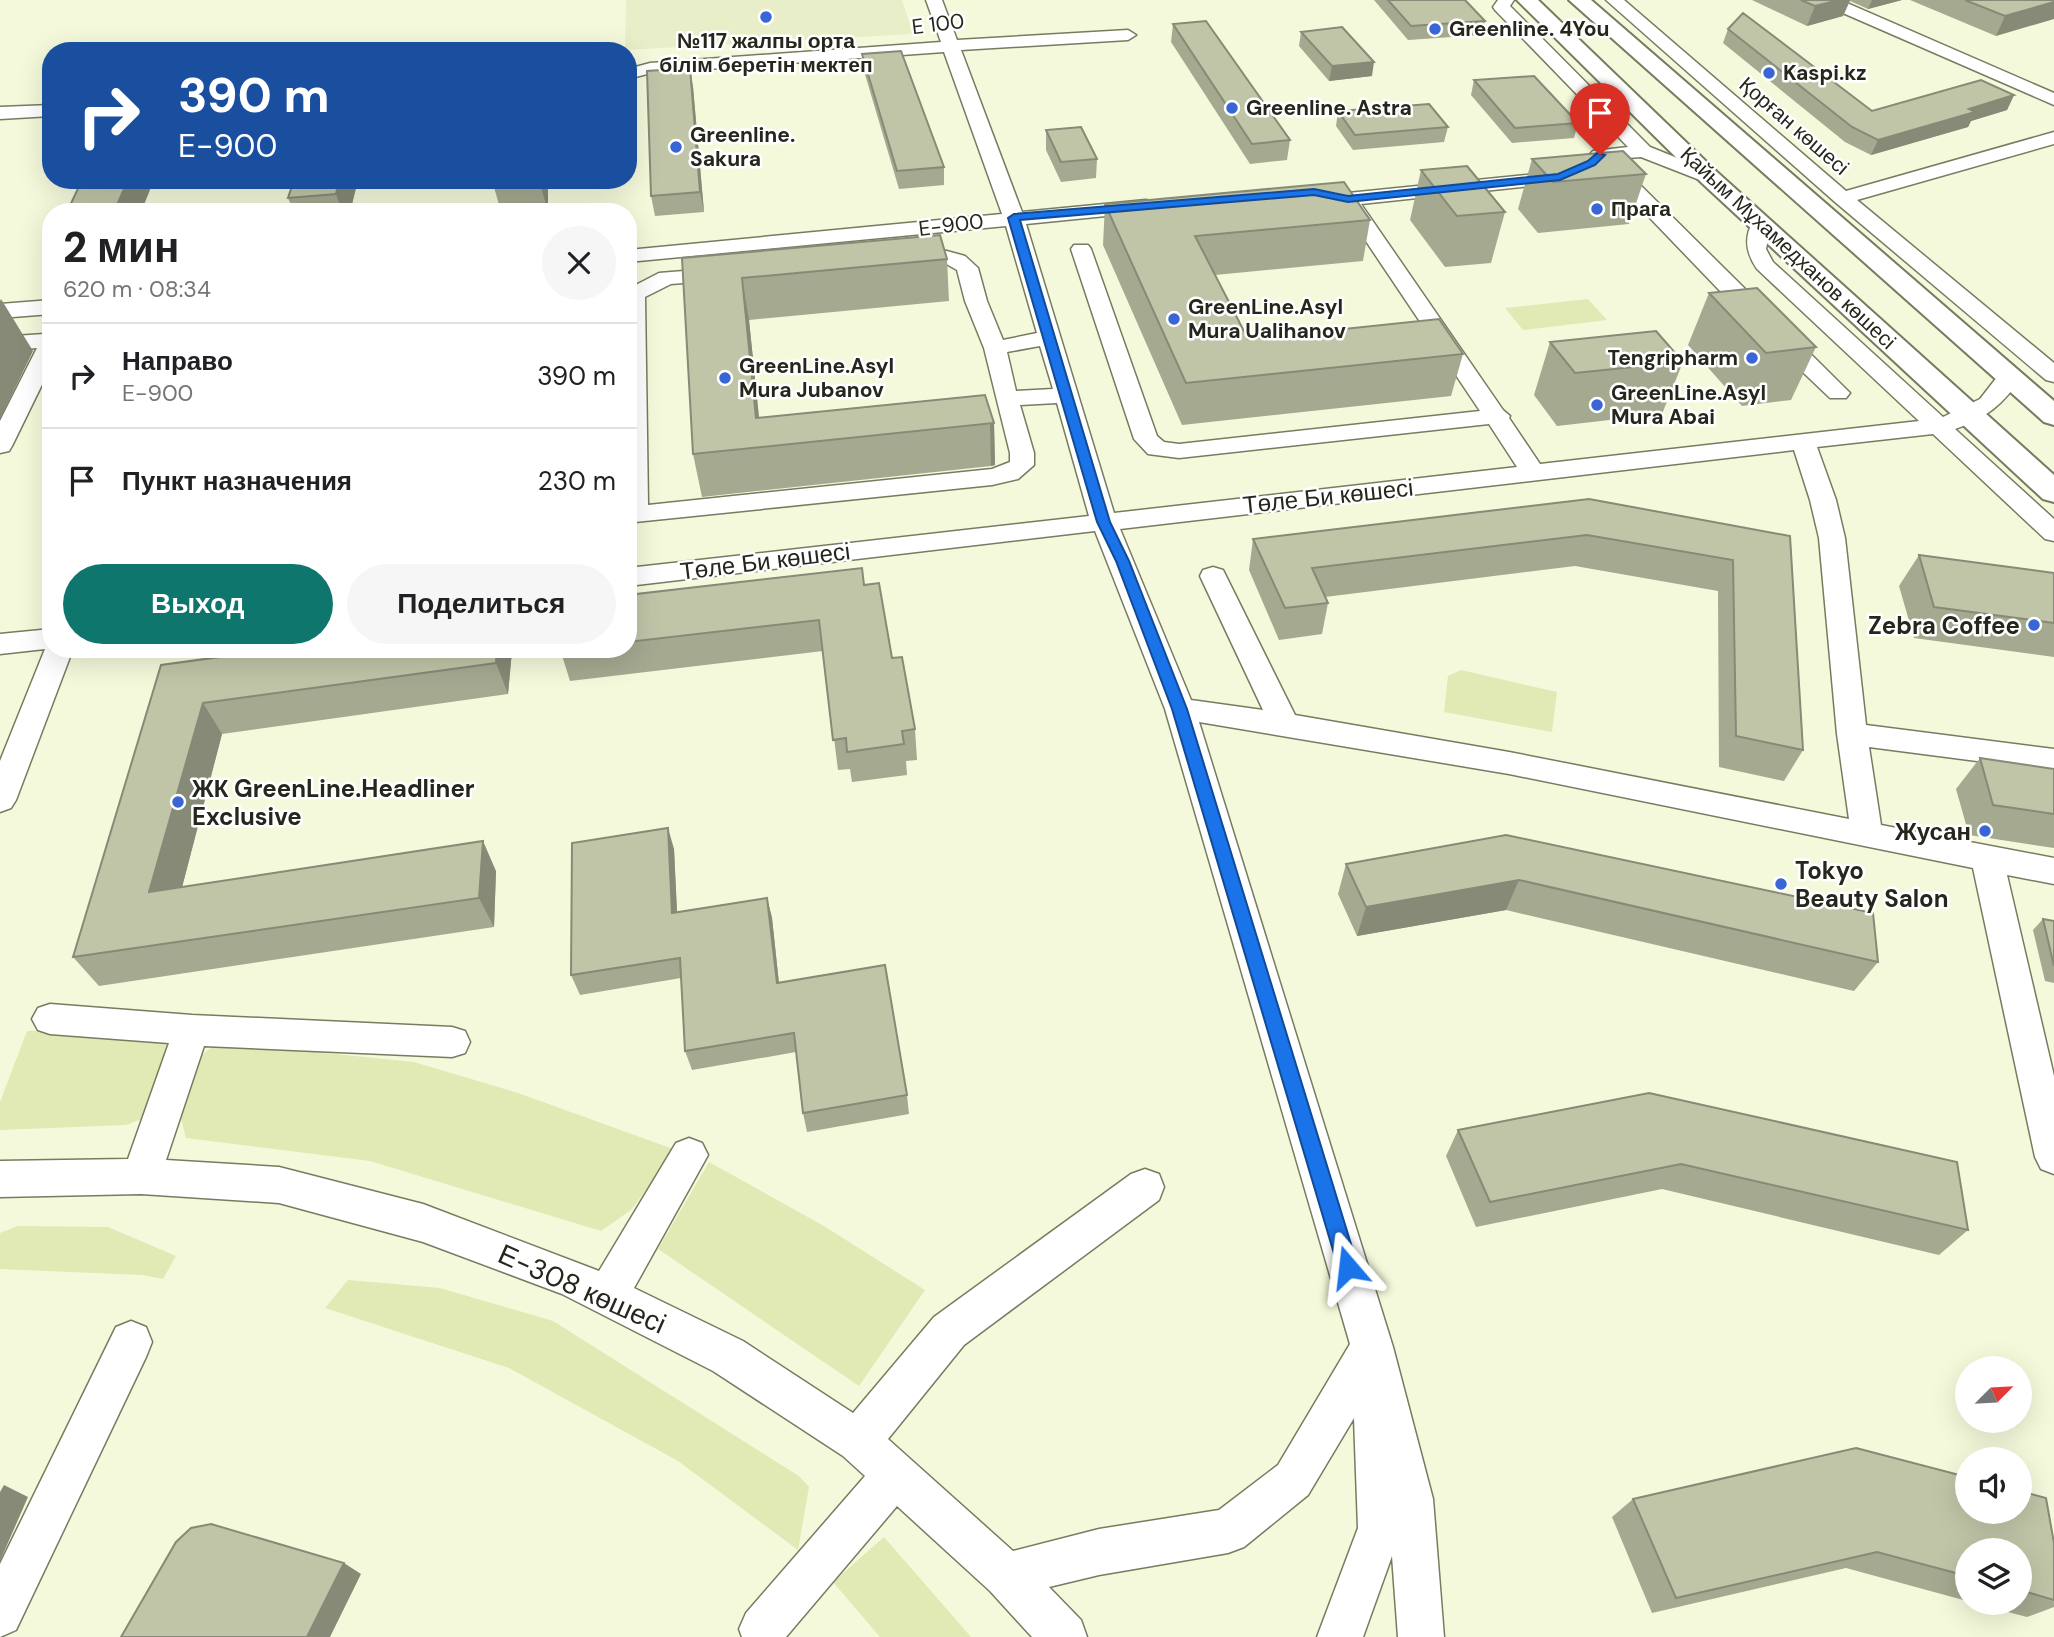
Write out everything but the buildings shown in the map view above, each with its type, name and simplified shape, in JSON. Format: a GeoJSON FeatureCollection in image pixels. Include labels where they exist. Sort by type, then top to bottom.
{"type":"FeatureCollection","features":[{"type":"Feature","properties":{"kind":"main road","name":"Қайым Мұхамедханов көшесі"},"geometry":{"type":"LineString","coordinates":[[1527,0],[1710,178],[2054,492]]}},
{"type":"Feature","properties":{"kind":"main road","name":"Қайым Мұхамедханов көшесі"},"geometry":{"type":"LineString","coordinates":[[1579,0],[2054,416]]}},
{"type":"Feature","properties":{"kind":"main road"},"geometry":{"type":"LineString","coordinates":[[1592,0],[1622,7]]}},
{"type":"Feature","properties":{"kind":"main road"},"geometry":{"type":"LineString","coordinates":[[1898,279],[1903,250]]}},
{"type":"Feature","properties":{"kind":"street"},"geometry":{"type":"LineString","coordinates":[[934,0],[1014,218],[1104,522],[1180,709],[1372,1347],[1411,1499],[1421,1637]]}},
{"type":"Feature","properties":{"kind":"street"},"geometry":{"type":"LineString","coordinates":[[1506,0],[1501,7],[1643,151],[1710,178]]}},
{"type":"Feature","properties":{"kind":"street"},"geometry":{"type":"LineString","coordinates":[[1826,0],[2054,100]]}},
{"type":"Feature","properties":{"kind":"street","name":"Қорған көшесі"},"geometry":{"type":"LineString","coordinates":[[1622,7],[1842,198],[2054,138]]}},
{"type":"Feature","properties":{"kind":"street","name":"E 100"},"geometry":{"type":"LineString","coordinates":[[637,72],[650,68],[990,41],[1128,35]]}},
{"type":"Feature","properties":{"kind":"street"},"geometry":{"type":"LineString","coordinates":[[0,113],[42,111]]}},
{"type":"Feature","properties":{"kind":"street"},"geometry":{"type":"LineString","coordinates":[[1287,194],[1314,192],[1348,199],[1560,177],[1592,163],[1600,155],[1643,151]]}},
{"type":"Feature","properties":{"kind":"street"},"geometry":{"type":"LineString","coordinates":[[1600,155],[1754,313],[1838,393]]}},
{"type":"Feature","properties":{"kind":"street"},"geometry":{"type":"LineString","coordinates":[[1842,198],[2054,375]]}},
{"type":"Feature","properties":{"kind":"street"},"geometry":{"type":"LineString","coordinates":[[1348,199],[1498,416],[1534,473]]}},
{"type":"Feature","properties":{"kind":"street","name":"E-900"},"geometry":{"type":"LineString","coordinates":[[637,255],[1162,204]]}},
{"type":"Feature","properties":{"kind":"street"},"geometry":{"type":"LineString","coordinates":[[1761,224],[1756,249],[1765,265],[2054,533]]}},
{"type":"Feature","properties":{"kind":"street"},"geometry":{"type":"LineString","coordinates":[[1081,249],[1146,439],[1157,449],[1180,451],[1498,416]]}},
{"type":"Feature","properties":{"kind":"street"},"geometry":{"type":"LineString","coordinates":[[637,292],[667,278],[943,256],[958,260],[967,268],[976,301],[995,348],[1022,453],[1022,466],[1009,474],[637,513]]}},
{"type":"Feature","properties":{"kind":"street"},"geometry":{"type":"LineString","coordinates":[[1754,313],[1808,306]]}},
{"type":"Feature","properties":{"kind":"street"},"geometry":{"type":"LineString","coordinates":[[0,311],[42,308]]}},
{"type":"Feature","properties":{"kind":"street"},"geometry":{"type":"LineString","coordinates":[[995,348],[1049,337]]}},
{"type":"Feature","properties":{"kind":"street"},"geometry":{"type":"LineString","coordinates":[[0,344],[42,341]]}},
{"type":"Feature","properties":{"kind":"street"},"geometry":{"type":"LineString","coordinates":[[0,446],[42,360]]}},
{"type":"Feature","properties":{"kind":"street","name":"Төле Би көшесі"},"geometry":{"type":"LineString","coordinates":[[637,576],[1939,426],[1970,416],[1998,396],[2009,377]]}},
{"type":"Feature","properties":{"kind":"street"},"geometry":{"type":"LineString","coordinates":[[1006,399],[1066,396]]}},
{"type":"Feature","properties":{"kind":"street"},"geometry":{"type":"LineString","coordinates":[[1803,442],[1823,500],[1832,538],[1852,734],[1867,835]]}},
{"type":"Feature","properties":{"kind":"street"},"geometry":{"type":"LineString","coordinates":[[1213,576],[1284,723]]}},
{"type":"Feature","properties":{"kind":"street"},"geometry":{"type":"LineString","coordinates":[[3,649],[42,641]]}},
{"type":"Feature","properties":{"kind":"street"},"geometry":{"type":"LineString","coordinates":[[0,800],[55,658]]}},
{"type":"Feature","properties":{"kind":"street"},"geometry":{"type":"LineString","coordinates":[[1180,709],[1284,723],[1442,750],[2054,871]]}},
{"type":"Feature","properties":{"kind":"street"},"geometry":{"type":"LineString","coordinates":[[1852,734],[2054,760]]}},
{"type":"Feature","properties":{"kind":"street"},"geometry":{"type":"LineString","coordinates":[[1987,859],[2054,1157]]}},
{"type":"Feature","properties":{"kind":"street"},"geometry":{"type":"LineString","coordinates":[[50,1020],[192,1030],[452,1042]]}},
{"type":"Feature","properties":{"kind":"street"},"geometry":{"type":"LineString","coordinates":[[141,1176],[192,1030]]}},
{"type":"Feature","properties":{"kind":"street"},"geometry":{"type":"LineString","coordinates":[[607,1296],[689,1155]]}},
{"type":"Feature","properties":{"kind":"street","name":"Е-308 көшесі"},"geometry":{"type":"LineString","coordinates":[[0,1179],[141,1176],[279,1185],[424,1223],[573,1279],[728,1356],[858,1441],[1006,1575],[1064,1637]]}},
{"type":"Feature","properties":{"kind":"street"},"geometry":{"type":"LineString","coordinates":[[858,1441],[949,1331],[1145,1187]]}},
{"type":"Feature","properties":{"kind":"street"},"geometry":{"type":"LineString","coordinates":[[0,1614],[131,1342]]}},
{"type":"Feature","properties":{"kind":"street"},"geometry":{"type":"LineString","coordinates":[[1006,1575],[1099,1552],[1227,1531],[1293,1480],[1372,1347]]}},
{"type":"Feature","properties":{"kind":"street"},"geometry":{"type":"LineString","coordinates":[[1340,1637],[1380,1528],[1372,1347]]}},
{"type":"Feature","properties":{"kind":"street"},"geometry":{"type":"LineString","coordinates":[[762,1629],[895,1475]]}},
{"type":"Feature","properties":{"kind":"shaded area","name":"№117 жалпы орта білім беретін мектеп"},"geometry":{"type":"Polygon","coordinates":[[[626,0],[902,0],[913,34],[637,49],[637,42],[625,42],[626,0]]]}},
{"type":"Feature","properties":{"kind":"shaded area"},"geometry":{"type":"Polygon","coordinates":[[[1588,299],[1607,320],[1523,330],[1505,308],[1588,299]]]}},
{"type":"Feature","properties":{"kind":"shaded area"},"geometry":{"type":"Polygon","coordinates":[[[1461,670],[1557,692],[1552,732],[1444,712],[1448,676],[1461,670]]]}},
{"type":"Feature","properties":{"kind":"shaded area"},"geometry":{"type":"Polygon","coordinates":[[[143,1026],[169,1040],[142,1119],[126,1125],[0,1130],[0,1102],[27,1031],[143,1026]]]}},
{"type":"Feature","properties":{"kind":"shaded area"},"geometry":{"type":"Polygon","coordinates":[[[218,1042],[414,1062],[518,1093],[676,1150],[631,1210],[601,1231],[370,1161],[186,1138],[179,1111],[197,1059],[218,1042]]]}},
{"type":"Feature","properties":{"kind":"shaded area"},"geometry":{"type":"Polygon","coordinates":[[[709,1162],[824,1226],[925,1290],[859,1386],[658,1249],[709,1162]]]}},
{"type":"Feature","properties":{"kind":"shaded area"},"geometry":{"type":"Polygon","coordinates":[[[18,1226],[108,1227],[176,1256],[163,1279],[142,1275],[0,1269],[0,1233],[18,1226]]]}},
{"type":"Feature","properties":{"kind":"shaded area"},"geometry":{"type":"Polygon","coordinates":[[[348,1280],[440,1288],[553,1321],[799,1476],[809,1487],[798,1550],[678,1461],[509,1368],[325,1308],[348,1280]]]}},
{"type":"Feature","properties":{"kind":"shaded area"},"geometry":{"type":"Polygon","coordinates":[[[884,1537],[971,1637],[880,1637],[833,1582],[884,1537]]]}},
{"type":"Feature","properties":{"kind":"place","name":"№117 жалпы орта білім беретін мектеп"},"geometry":{"type":"Point","coordinates":[766,17]}},
{"type":"Feature","properties":{"kind":"place","name":"Greenline. 4You"},"geometry":{"type":"Point","coordinates":[1435,29]}},
{"type":"Feature","properties":{"kind":"place","name":"Kaspi.kz"},"geometry":{"type":"Point","coordinates":[1769,73]}},
{"type":"Feature","properties":{"kind":"place","name":"Greenline. Astra"},"geometry":{"type":"Point","coordinates":[1232,108]}},
{"type":"Feature","properties":{"kind":"place","name":"Greenline. Sakura"},"geometry":{"type":"Point","coordinates":[676,147]}},
{"type":"Feature","properties":{"kind":"place","name":"Прага"},"geometry":{"type":"Point","coordinates":[1597,209]}},
{"type":"Feature","properties":{"kind":"place","name":"GreenLine.Asyl Mura Ualihanov"},"geometry":{"type":"Point","coordinates":[1174,319]}},
{"type":"Feature","properties":{"kind":"place","name":"Tengripharm"},"geometry":{"type":"Point","coordinates":[1752,358]}},
{"type":"Feature","properties":{"kind":"place","name":"GreenLine.Asyl Mura Jubanov"},"geometry":{"type":"Point","coordinates":[725,378]}},
{"type":"Feature","properties":{"kind":"place","name":"GreenLine.Asyl Mura Abai"},"geometry":{"type":"Point","coordinates":[1597,405]}},
{"type":"Feature","properties":{"kind":"place","name":"Zebra Coffee"},"geometry":{"type":"Point","coordinates":[2034,625]}},
{"type":"Feature","properties":{"kind":"place","name":"ЖК GreenLine.Headliner Exclusive"},"geometry":{"type":"Point","coordinates":[178,802]}},
{"type":"Feature","properties":{"kind":"place","name":"Жусан"},"geometry":{"type":"Point","coordinates":[1985,831]}},
{"type":"Feature","properties":{"kind":"place","name":"Tokyo Beauty Salon"},"geometry":{"type":"Point","coordinates":[1781,884]}},
{"type":"Feature","properties":{"kind":"route"},"geometry":{"type":"LineString","coordinates":[[1348,1267],[1180,709],[1104,522],[1014,218],[1314,192],[1348,199],[1507,183],[1560,177],[1592,163],[1600,155]]}}]}
